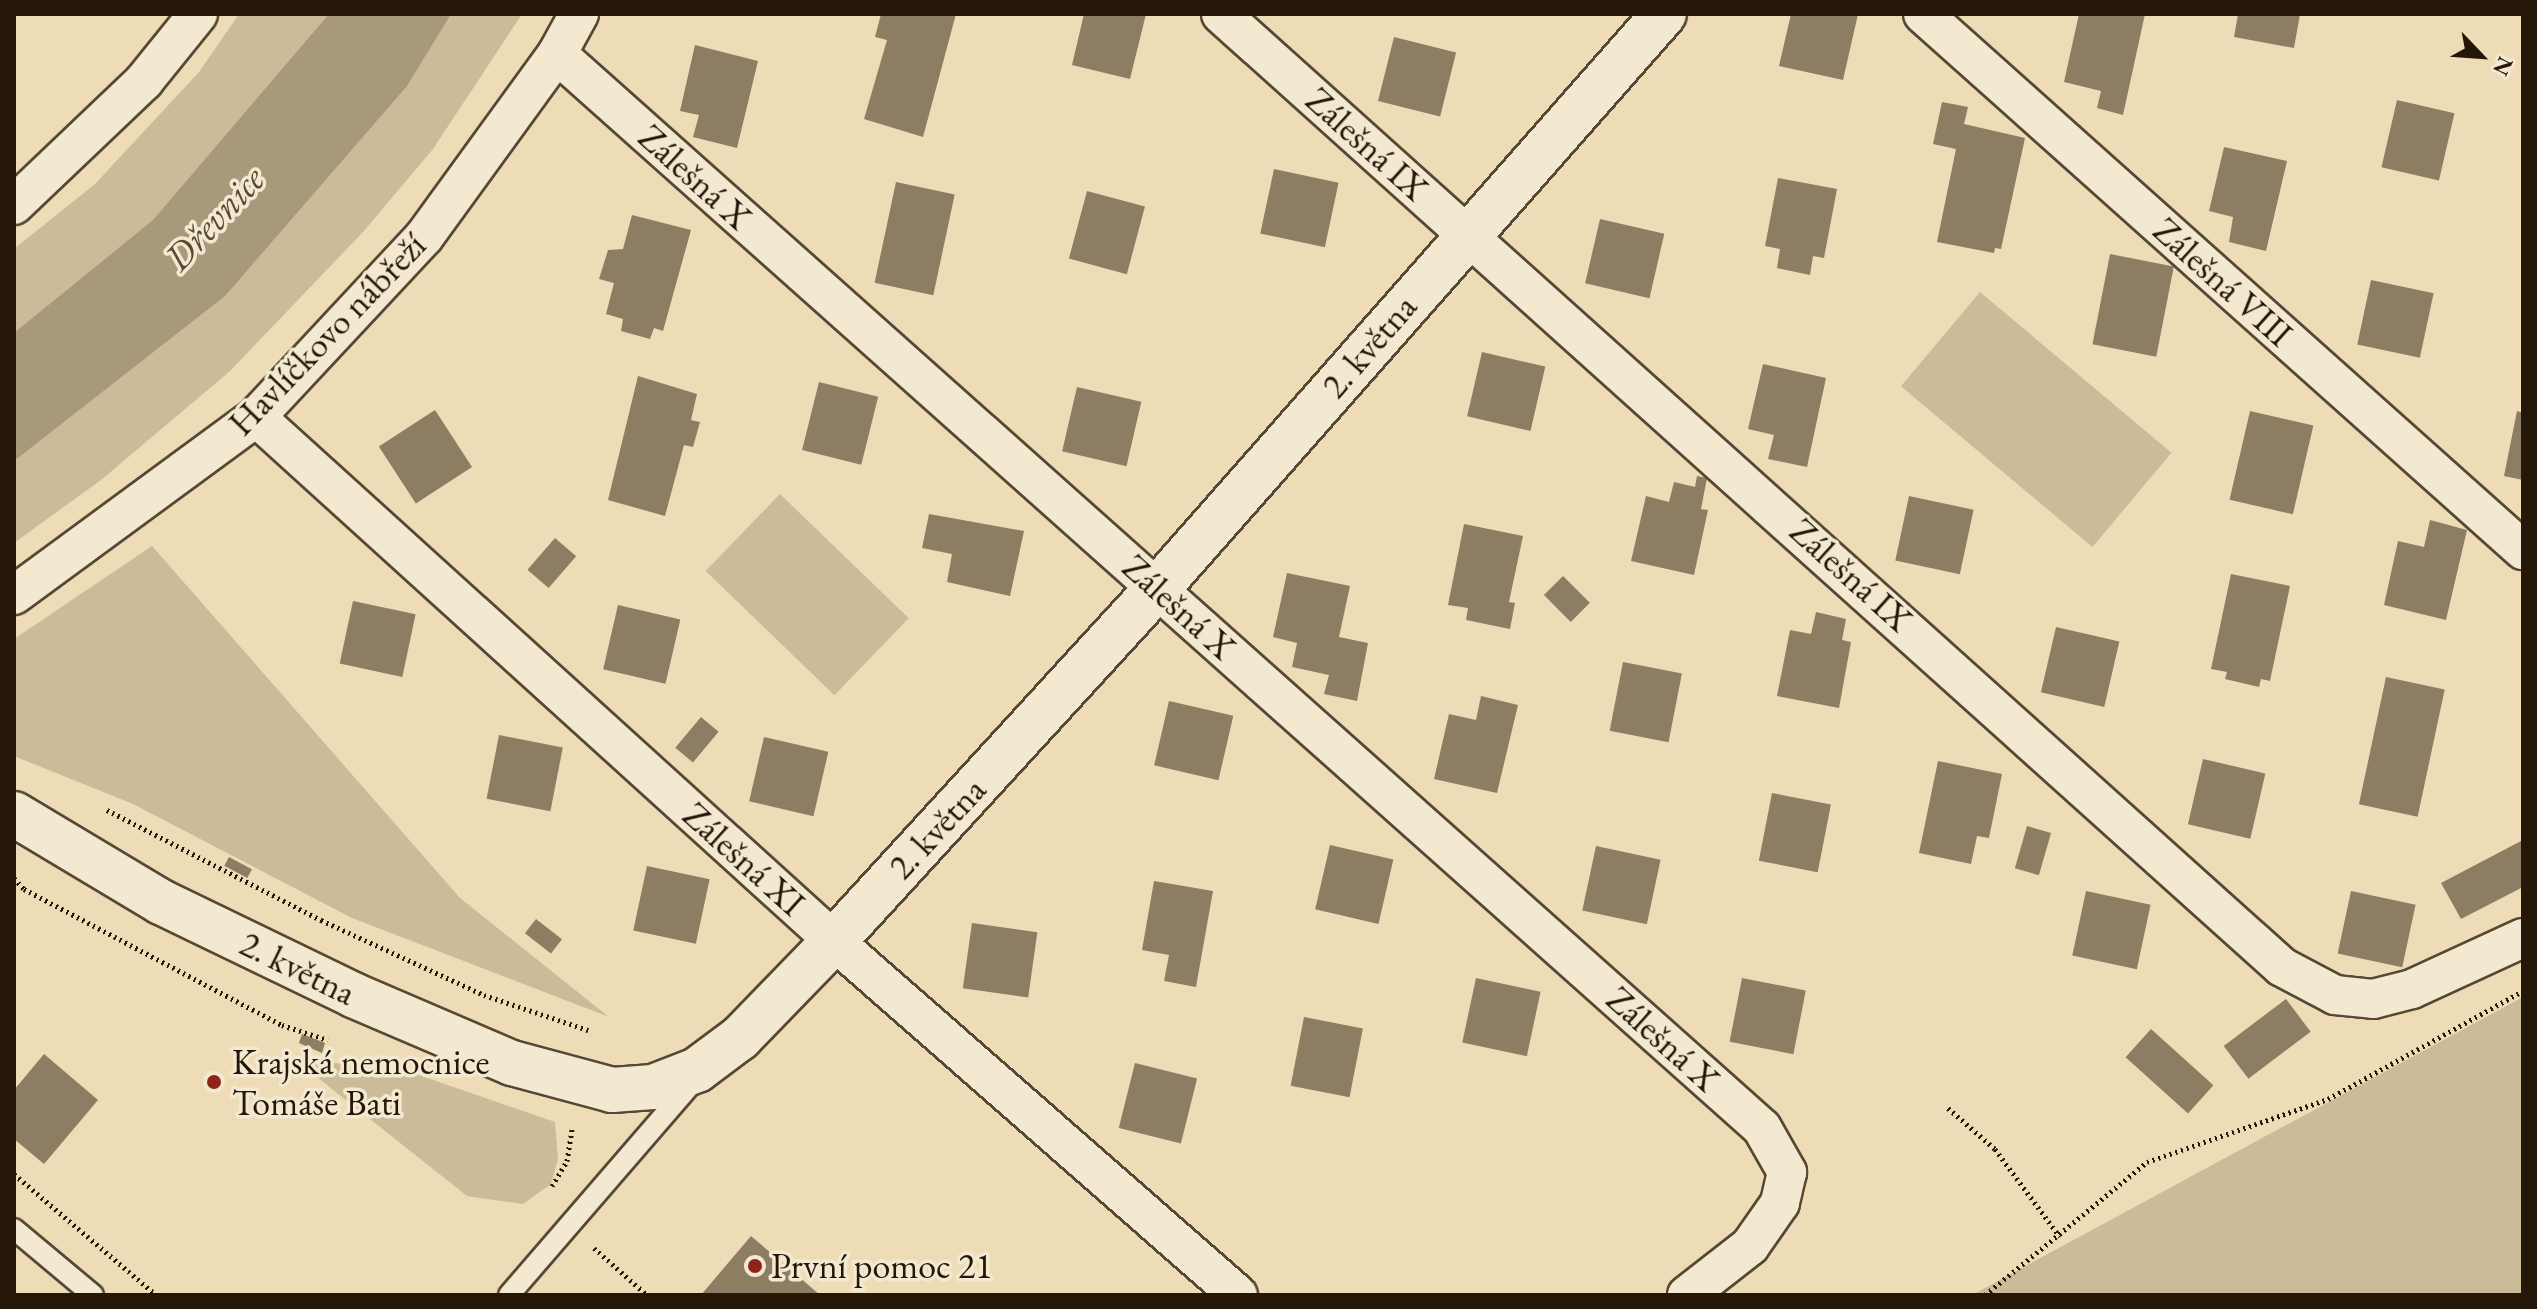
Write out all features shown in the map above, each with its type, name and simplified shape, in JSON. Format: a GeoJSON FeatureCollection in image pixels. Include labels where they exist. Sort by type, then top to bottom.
{"type":"FeatureCollection","features":[{"type":"Feature","properties":{"kind":"street"},"geometry":{"type":"LineString","coordinates":[[16,199],[144,81],[198,14]]}},
{"type":"Feature","properties":{"kind":"street","name":"Havlíčkovo nábřeží"},"geometry":{"type":"LineString","coordinates":[[14,595],[256,417],[424,237],[557,54],[579,14]]}},
{"type":"Feature","properties":{"kind":"street","name":"Zálešná IX"},"geometry":{"type":"LineString","coordinates":[[1221,14],[2298,978],[2335,995],[2383,998],[2523,938]]}},
{"type":"Feature","properties":{"kind":"street","name":"2. května"},"geometry":{"type":"LineString","coordinates":[[14,814],[161,902],[353,995],[512,1063],[572,1083],[633,1090],[668,1083],[713,1060],[834,941],[1158,588],[1664,14]]}},
{"type":"Feature","properties":{"kind":"street","name":"Zálešná VIII"},"geometry":{"type":"LineString","coordinates":[[1923,14],[2523,550]]}},
{"type":"Feature","properties":{"kind":"street","name":"Zálešná X"},"geometry":{"type":"LineString","coordinates":[[557,54],[1762,1128],[1787,1172],[1786,1189],[1764,1232],[1687,1295]]}},
{"type":"Feature","properties":{"kind":"street","name":"Zálešná XI"},"geometry":{"type":"LineString","coordinates":[[256,417],[834,941],[1238,1295]]}},
{"type":"Feature","properties":{"kind":"lane"},"geometry":{"type":"LineString","coordinates":[[509,1295],[713,1060]]}},
{"type":"Feature","properties":{"kind":"lane"},"geometry":{"type":"LineString","coordinates":[[14,1229],[93,1295]]}},
{"type":"Feature","properties":{"kind":"path"},"geometry":{"type":"LineString","coordinates":[[102,808],[321,920],[484,995],[596,1033]]}},
{"type":"Feature","properties":{"kind":"path"},"geometry":{"type":"LineString","coordinates":[[1985,1295],[2060,1237],[2147,1162],[2328,1099],[2523,991]]}},
{"type":"Feature","properties":{"kind":"path"},"geometry":{"type":"LineString","coordinates":[[1948,1108],[1995,1149],[2060,1237]]}},
{"type":"Feature","properties":{"kind":"path"},"geometry":{"type":"LineString","coordinates":[[14,1174],[156,1295]]}},
{"type":"Feature","properties":{"kind":"shaded area"},"geometry":{"type":"Polygon","coordinates":[[[239,14],[522,14],[433,149],[363,232],[229,372],[101,480],[14,543],[14,249],[95,184],[199,72],[239,14]]]}},
{"type":"Feature","properties":{"kind":"shaded area"},"geometry":{"type":"Polygon","coordinates":[[[1980,292],[2172,453],[2092,547],[1901,386],[1980,292]]]}},
{"type":"Feature","properties":{"kind":"shaded area"},"geometry":{"type":"Polygon","coordinates":[[[780,494],[909,618],[834,695],[706,571],[780,494]]]}},
{"type":"Feature","properties":{"kind":"shaded area"},"geometry":{"type":"Polygon","coordinates":[[[152,546],[460,898],[609,1017],[352,918],[133,804],[14,756],[14,639],[152,546]]]}},
{"type":"Feature","properties":{"kind":"shaded area"},"geometry":{"type":"Polygon","coordinates":[[[2523,997],[2523,1295],[1972,1295],[2523,997]]]}},
{"type":"Feature","properties":{"kind":"shaded area"},"geometry":{"type":"Polygon","coordinates":[[[293,1058],[407,1071],[555,1122],[558,1159],[551,1184],[523,1204],[467,1196],[293,1058]]]}},
{"type":"Feature","properties":{"kind":"water","name":"Dřevnice"},"geometry":{"type":"Polygon","coordinates":[[[329,14],[451,14],[407,86],[225,296],[14,461],[14,333],[153,220],[329,14]]]}},
{"type":"Feature","properties":{"kind":"building"},"geometry":{"type":"Polygon","coordinates":[[[881,14],[956,14],[923,137],[864,119],[887,40],[875,37],[881,14]]]}},
{"type":"Feature","properties":{"kind":"building"},"geometry":{"type":"Polygon","coordinates":[[[1084,14],[1146,14],[1130,79],[1072,65],[1084,14]]]}},
{"type":"Feature","properties":{"kind":"building"},"geometry":{"type":"Polygon","coordinates":[[[1791,14],[1858,14],[1843,80],[1779,66],[1791,14]]]}},
{"type":"Feature","properties":{"kind":"building"},"geometry":{"type":"Polygon","coordinates":[[[2079,14],[2145,14],[2123,115],[2097,108],[2101,91],[2064,82],[2079,14]]]}},
{"type":"Feature","properties":{"kind":"building"},"geometry":{"type":"Polygon","coordinates":[[[2238,14],[2300,14],[2294,48],[2234,37],[2238,14]]]}},
{"type":"Feature","properties":{"kind":"building"},"geometry":{"type":"Polygon","coordinates":[[[1394,37],[1456,52],[1440,117],[1378,101],[1394,37]]]}},
{"type":"Feature","properties":{"kind":"building"},"geometry":{"type":"Polygon","coordinates":[[[695,45],[758,61],[737,148],[693,137],[699,115],[680,111],[695,45]]]}},
{"type":"Feature","properties":{"kind":"building"},"geometry":{"type":"Polygon","coordinates":[[[2397,100],[2454,113],[2439,181],[2381,167],[2397,100]]]}},
{"type":"Feature","properties":{"kind":"building"},"geometry":{"type":"Polygon","coordinates":[[[1942,102],[1968,107],[1964,124],[2025,138],[2001,249],[1995,248],[1994,253],[1937,242],[1956,149],[1933,144],[1942,102]]]}},
{"type":"Feature","properties":{"kind":"building"},"geometry":{"type":"Polygon","coordinates":[[[2224,147],[2287,161],[2266,251],[2229,242],[2233,217],[2209,211],[2224,147]]]}},
{"type":"Feature","properties":{"kind":"building"},"geometry":{"type":"Polygon","coordinates":[[[1274,169],[1339,183],[1325,247],[1260,234],[1274,169]]]}},
{"type":"Feature","properties":{"kind":"building"},"geometry":{"type":"Polygon","coordinates":[[[1778,178],[1837,189],[1824,258],[1813,256],[1810,275],[1777,268],[1780,249],[1765,246],[1778,178]]]}},
{"type":"Feature","properties":{"kind":"building"},"geometry":{"type":"Polygon","coordinates":[[[896,182],[955,194],[933,295],[875,283],[896,182]]]}},
{"type":"Feature","properties":{"kind":"building"},"geometry":{"type":"Polygon","coordinates":[[[1087,191],[1145,207],[1127,274],[1069,259],[1087,191]]]}},
{"type":"Feature","properties":{"kind":"building"},"geometry":{"type":"Polygon","coordinates":[[[632,215],[691,230],[663,331],[654,328],[650,339],[621,331],[623,319],[606,314],[614,283],[599,279],[608,250],[623,249],[632,215]]]}},
{"type":"Feature","properties":{"kind":"building"},"geometry":{"type":"Polygon","coordinates":[[[1600,219],[1664,234],[1649,298],[1585,283],[1600,219]]]}},
{"type":"Feature","properties":{"kind":"building"},"geometry":{"type":"Polygon","coordinates":[[[2110,254],[2174,266],[2156,357],[2092,344],[2110,254]]]}},
{"type":"Feature","properties":{"kind":"building"},"geometry":{"type":"Polygon","coordinates":[[[2371,280],[2434,293],[2420,358],[2357,345],[2371,280]]]}},
{"type":"Feature","properties":{"kind":"building"},"geometry":{"type":"Polygon","coordinates":[[[1482,352],[1545,367],[1530,431],[1467,416],[1482,352]]]}},
{"type":"Feature","properties":{"kind":"building"},"geometry":{"type":"Polygon","coordinates":[[[1763,364],[1826,378],[1807,467],[1768,459],[1774,435],[1748,429],[1763,364]]]}},
{"type":"Feature","properties":{"kind":"building"},"geometry":{"type":"Polygon","coordinates":[[[638,376],[697,394],[691,420],[700,422],[693,447],[684,445],[665,516],[608,500],[638,376]]]}},
{"type":"Feature","properties":{"kind":"building"},"geometry":{"type":"Polygon","coordinates":[[[819,382],[878,397],[861,465],[802,450],[819,382]]]}},
{"type":"Feature","properties":{"kind":"building"},"geometry":{"type":"Polygon","coordinates":[[[1077,387],[1141,402],[1126,466],[1062,451],[1077,387]]]}},
{"type":"Feature","properties":{"kind":"building"},"geometry":{"type":"Polygon","coordinates":[[[435,410],[472,467],[416,504],[379,446],[435,410]]]}},
{"type":"Feature","properties":{"kind":"building"},"geometry":{"type":"Polygon","coordinates":[[[2250,411],[2313,426],[2293,514],[2230,500],[2250,411]]]}},
{"type":"Feature","properties":{"kind":"building"},"geometry":{"type":"Polygon","coordinates":[[[2517,411],[2523,413],[2523,480],[2504,476],[2517,411]]]}},
{"type":"Feature","properties":{"kind":"building"},"geometry":{"type":"Polygon","coordinates":[[[1697,476],[1707,478],[1701,509],[1708,510],[1694,575],[1631,561],[1646,496],[1669,502],[1674,482],[1695,487],[1697,476]]]}},
{"type":"Feature","properties":{"kind":"building"},"geometry":{"type":"Polygon","coordinates":[[[1909,496],[1974,510],[1960,574],[1895,561],[1909,496]]]}},
{"type":"Feature","properties":{"kind":"building"},"geometry":{"type":"Polygon","coordinates":[[[929,514],[1024,531],[1010,596],[947,582],[952,554],[922,548],[929,514]]]}},
{"type":"Feature","properties":{"kind":"building"},"geometry":{"type":"Polygon","coordinates":[[[2430,520],[2467,530],[2446,620],[2384,605],[2398,541],[2424,547],[2430,520]]]}},
{"type":"Feature","properties":{"kind":"building"},"geometry":{"type":"Polygon","coordinates":[[[1464,524],[1523,536],[1509,602],[1515,603],[1510,629],[1466,620],[1468,608],[1448,605],[1464,524]]]}},
{"type":"Feature","properties":{"kind":"building"},"geometry":{"type":"Polygon","coordinates":[[[555,538],[576,556],[549,588],[527,570],[555,538]]]}},
{"type":"Feature","properties":{"kind":"building"},"geometry":{"type":"Polygon","coordinates":[[[1287,573],[1350,586],[1339,637],[1368,643],[1357,701],[1324,694],[1329,675],[1292,667],[1297,643],[1273,637],[1287,573]]]}},
{"type":"Feature","properties":{"kind":"building"},"geometry":{"type":"Polygon","coordinates":[[[2231,574],[2290,586],[2270,681],[2261,679],[2259,687],[2225,679],[2227,672],[2211,669],[2231,574]]]}},
{"type":"Feature","properties":{"kind":"building"},"geometry":{"type":"Polygon","coordinates":[[[1563,576],[1590,603],[1571,622],[1544,595],[1563,576]]]}},
{"type":"Feature","properties":{"kind":"building"},"geometry":{"type":"Polygon","coordinates":[[[353,601],[416,614],[402,677],[340,664],[353,601]]]}},
{"type":"Feature","properties":{"kind":"building"},"geometry":{"type":"Polygon","coordinates":[[[618,605],[680,619],[666,684],[603,669],[618,605]]]}},
{"type":"Feature","properties":{"kind":"building"},"geometry":{"type":"Polygon","coordinates":[[[1816,612],[1846,619],[1842,640],[1851,642],[1839,708],[1777,696],[1790,630],[1811,634],[1816,612]]]}},
{"type":"Feature","properties":{"kind":"building"},"geometry":{"type":"Polygon","coordinates":[[[2056,627],[2119,642],[2104,707],[2041,692],[2056,627]]]}},
{"type":"Feature","properties":{"kind":"building"},"geometry":{"type":"Polygon","coordinates":[[[1623,662],[1682,673],[1669,742],[1610,731],[1623,662]]]}},
{"type":"Feature","properties":{"kind":"building"},"geometry":{"type":"Polygon","coordinates":[[[2386,677],[2445,689],[2418,817],[2359,804],[2386,677]]]}},
{"type":"Feature","properties":{"kind":"building"},"geometry":{"type":"Polygon","coordinates":[[[1481,696],[1518,705],[1497,793],[1434,779],[1449,714],[1476,720],[1481,696]]]}},
{"type":"Feature","properties":{"kind":"building"},"geometry":{"type":"Polygon","coordinates":[[[1169,701],[1233,716],[1218,780],[1154,765],[1169,701]]]}},
{"type":"Feature","properties":{"kind":"building"},"geometry":{"type":"Polygon","coordinates":[[[701,717],[719,732],[693,762],[675,748],[701,717]]]}},
{"type":"Feature","properties":{"kind":"building"},"geometry":{"type":"Polygon","coordinates":[[[499,735],[563,747],[550,811],[487,799],[499,735]]]}},
{"type":"Feature","properties":{"kind":"building"},"geometry":{"type":"Polygon","coordinates":[[[764,737],[828,752],[813,816],[749,801],[764,737]]]}},
{"type":"Feature","properties":{"kind":"building"},"geometry":{"type":"Polygon","coordinates":[[[2203,759],[2265,773],[2250,839],[2188,824],[2203,759]]]}},
{"type":"Feature","properties":{"kind":"building"},"geometry":{"type":"Polygon","coordinates":[[[1938,761],[2002,774],[1989,838],[1977,836],[1971,864],[1919,853],[1938,761]]]}},
{"type":"Feature","properties":{"kind":"building"},"geometry":{"type":"Polygon","coordinates":[[[1772,793],[1831,804],[1818,872],[1759,861],[1772,793]]]}},
{"type":"Feature","properties":{"kind":"building"},"geometry":{"type":"Polygon","coordinates":[[[2027,826],[2051,833],[2039,875],[2015,868],[2027,826]]]}},
{"type":"Feature","properties":{"kind":"building"},"geometry":{"type":"Polygon","coordinates":[[[2523,840],[2523,887],[2461,919],[2441,883],[2523,840]]]}},
{"type":"Feature","properties":{"kind":"building"},"geometry":{"type":"Polygon","coordinates":[[[1330,845],[1393,860],[1378,924],[1315,909],[1330,845]]]}},
{"type":"Feature","properties":{"kind":"building"},"geometry":{"type":"Polygon","coordinates":[[[1596,846],[1661,860],[1647,924],[1582,911],[1596,846]]]}},
{"type":"Feature","properties":{"kind":"building"},"geometry":{"type":"Polygon","coordinates":[[[229,857],[252,869],[247,878],[224,866],[229,857]]]}},
{"type":"Feature","properties":{"kind":"building"},"geometry":{"type":"Polygon","coordinates":[[[647,866],[710,879],[696,944],[633,931],[647,866]]]}},
{"type":"Feature","properties":{"kind":"building"},"geometry":{"type":"Polygon","coordinates":[[[1154,881],[1213,891],[1196,987],[1164,981],[1169,955],[1142,950],[1154,881]]]}},
{"type":"Feature","properties":{"kind":"building"},"geometry":{"type":"Polygon","coordinates":[[[2086,891],[2151,905],[2137,969],[2072,956],[2086,891]]]}},
{"type":"Feature","properties":{"kind":"building"},"geometry":{"type":"Polygon","coordinates":[[[2351,891],[2416,905],[2402,967],[2338,954],[2351,891]]]}},
{"type":"Feature","properties":{"kind":"building"},"geometry":{"type":"Polygon","coordinates":[[[536,919],[562,939],[551,954],[525,933],[536,919]]]}},
{"type":"Feature","properties":{"kind":"building"},"geometry":{"type":"Polygon","coordinates":[[[972,923],[1037,932],[1028,998],[963,988],[972,923]]]}},
{"type":"Feature","properties":{"kind":"building"},"geometry":{"type":"Polygon","coordinates":[[[1476,978],[1541,992],[1527,1056],[1462,1043],[1476,978]]]}},
{"type":"Feature","properties":{"kind":"building"},"geometry":{"type":"Polygon","coordinates":[[[1742,978],[1806,990],[1793,1054],[1730,1042],[1742,978]]]}},
{"type":"Feature","properties":{"kind":"building"},"geometry":{"type":"Polygon","coordinates":[[[2286,999],[2311,1032],[2248,1079],[2224,1046],[2286,999]]]}},
{"type":"Feature","properties":{"kind":"building"},"geometry":{"type":"Polygon","coordinates":[[[1304,1017],[1363,1028],[1350,1097],[1291,1086],[1304,1017]]]}},
{"type":"Feature","properties":{"kind":"building"},"geometry":{"type":"Polygon","coordinates":[[[2151,1029],[2213,1085],[2188,1113],[2126,1057],[2151,1029]]]}},
{"type":"Feature","properties":{"kind":"building"},"geometry":{"type":"Polygon","coordinates":[[[302,1034],[325,1043],[322,1053],[299,1043],[302,1034]]]}},
{"type":"Feature","properties":{"kind":"building"},"geometry":{"type":"Polygon","coordinates":[[[44,1054],[98,1100],[44,1164],[14,1139],[14,1090],[44,1054]]]}},
{"type":"Feature","properties":{"kind":"building"},"geometry":{"type":"Polygon","coordinates":[[[1135,1063],[1197,1078],[1181,1143],[1119,1128],[1135,1063]]]}},
{"type":"Feature","properties":{"kind":"building","name":"První pomoc 21"},"geometry":{"type":"Polygon","coordinates":[[[751,1236],[820,1295],[701,1295],[751,1236]]]}},
{"type":"Feature","properties":{"kind":"place","name":"Krajská nemocnice Tomáše Bati"},"geometry":{"type":"Point","coordinates":[214,1082]}},
{"type":"Feature","properties":{"kind":"place","name":"První pomoc 21"},"geometry":{"type":"Point","coordinates":[755,1266]}}]}
